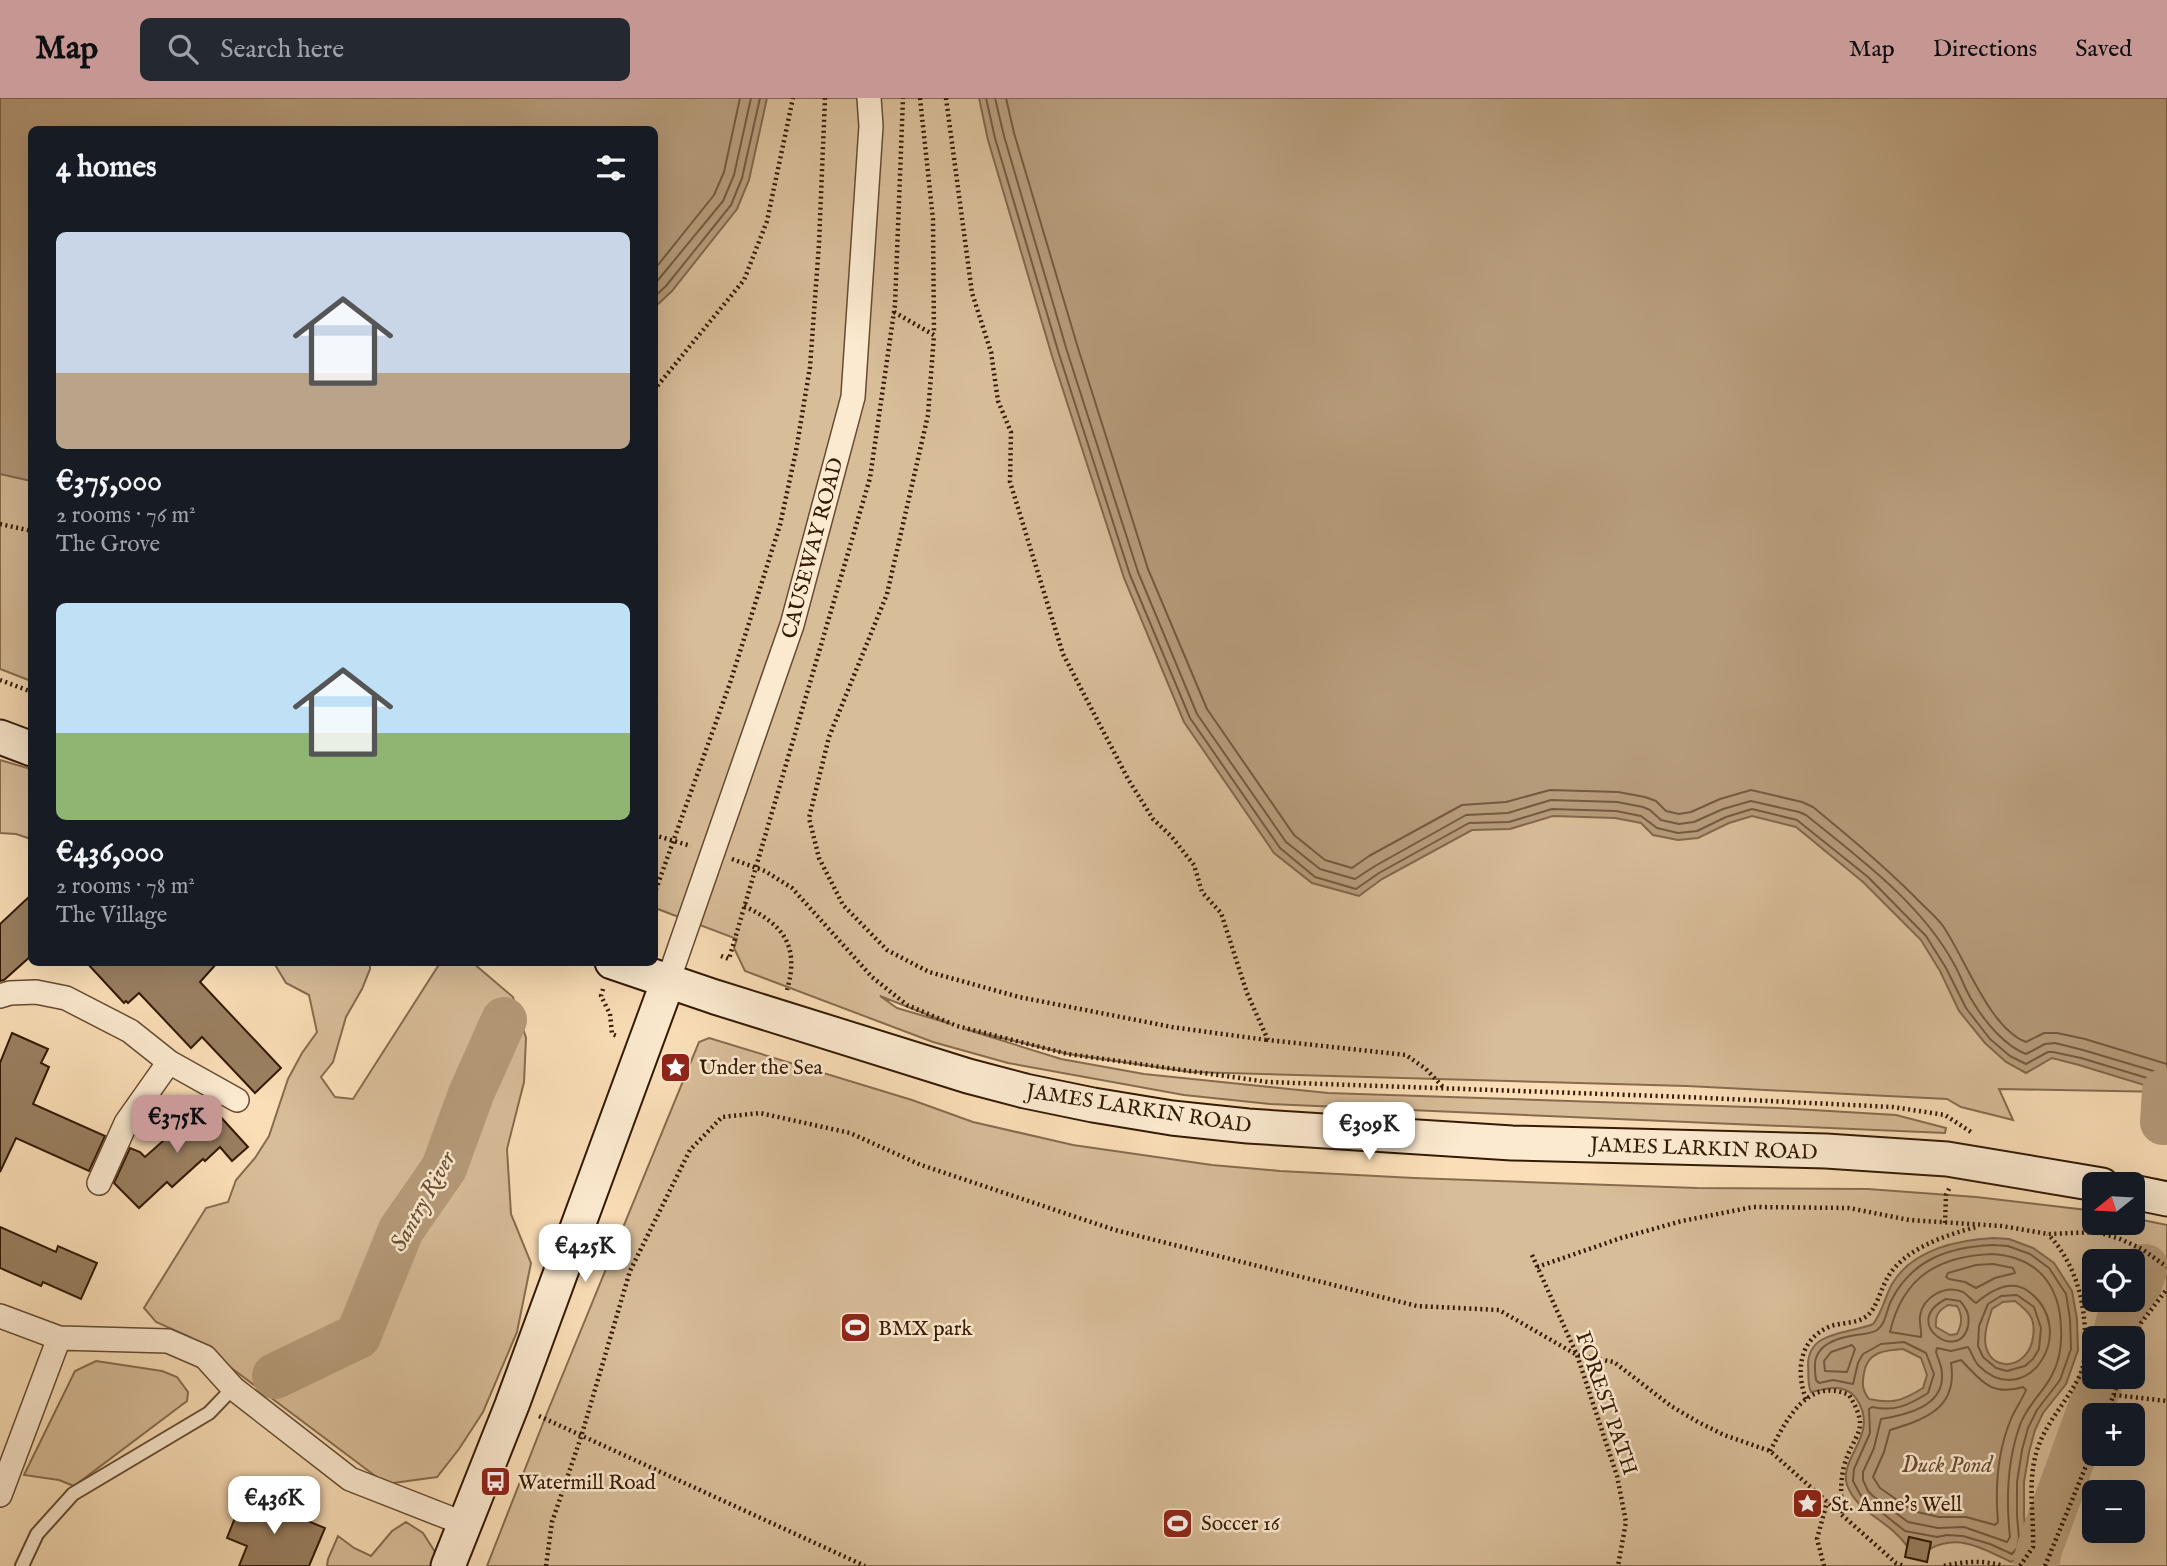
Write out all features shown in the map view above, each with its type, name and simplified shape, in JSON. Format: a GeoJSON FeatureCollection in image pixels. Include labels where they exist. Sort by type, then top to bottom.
{"type":"FeatureCollection","features":[{"type":"Feature","properties":{"kind":"main road"},"geometry":{"type":"LineString","coordinates":[[0,737],[28,748]]}},
{"type":"Feature","properties":{"kind":"main road","name":"JAMES LARKIN ROAD"},"geometry":{"type":"LineString","coordinates":[[608,976],[668,981],[968,1076],[1025,1091],[1172,1118],[1248,1126],[1512,1143],[1826,1151],[1947,1159],[2082,1182]]}},
{"type":"Feature","properties":{"kind":"main road"},"geometry":{"type":"LineString","coordinates":[[448,1566],[512,1405],[668,981]]}},
{"type":"Feature","properties":{"kind":"main road"},"geometry":{"type":"LineString","coordinates":[[2146,1195],[2167,1199]]}},
{"type":"Feature","properties":{"kind":"street","name":"CAUSEWAY ROAD"},"geometry":{"type":"LineString","coordinates":[[668,981],[792,625],[853,397],[871,126],[869,98]]}},
{"type":"Feature","properties":{"kind":"street"},"geometry":{"type":"LineString","coordinates":[[0,996],[36,992],[66,998],[130,1031],[169,1062],[237,1100]]}},
{"type":"Feature","properties":{"kind":"street"},"geometry":{"type":"LineString","coordinates":[[99,1183],[126,1124],[169,1062]]}},
{"type":"Feature","properties":{"kind":"street"},"geometry":{"type":"LineString","coordinates":[[0,1316],[59,1338],[168,1341],[205,1357],[233,1388],[349,1479],[465,1524]]}},
{"type":"Feature","properties":{"kind":"street"},"geometry":{"type":"LineString","coordinates":[[0,1495],[59,1338]]}},
{"type":"Feature","properties":{"kind":"lane"},"geometry":{"type":"LineString","coordinates":[[22,1566],[37,1534],[74,1494],[209,1413],[233,1388]]}},
{"type":"Feature","properties":{"kind":"path"},"geometry":{"type":"LineString","coordinates":[[658,385],[744,280],[767,221],[793,98]]}},
{"type":"Feature","properties":{"kind":"path"},"geometry":{"type":"LineString","coordinates":[[658,886],[730,683],[775,538],[796,452],[810,367],[819,244],[825,98]]}},
{"type":"Feature","properties":{"kind":"path"},"geometry":{"type":"LineString","coordinates":[[920,98],[933,219],[934,335],[928,415],[887,594],[829,737],[809,818],[819,858],[843,905],[887,950],[929,972],[1045,1002],[1172,1027],[1406,1055],[1426,1069],[1444,1088]]}},
{"type":"Feature","properties":{"kind":"path"},"geometry":{"type":"LineString","coordinates":[[946,98],[972,293],[991,352],[998,401],[1011,432],[1010,482],[1063,654],[1128,779],[1153,819],[1171,836],[1194,865],[1202,892],[1221,913],[1247,993],[1268,1040]]}},
{"type":"Feature","properties":{"kind":"path"},"geometry":{"type":"LineString","coordinates":[[894,312],[934,335]]}},
{"type":"Feature","properties":{"kind":"path"},"geometry":{"type":"LineString","coordinates":[[0,524],[28,530]]}},
{"type":"Feature","properties":{"kind":"path"},"geometry":{"type":"LineString","coordinates":[[0,680],[28,690]]}},
{"type":"Feature","properties":{"kind":"path"},"geometry":{"type":"LineString","coordinates":[[658,836],[691,846]]}},
{"type":"Feature","properties":{"kind":"path"},"geometry":{"type":"LineString","coordinates":[[747,864],[792,888],[872,977],[907,1005],[957,1026],[1068,1054],[1268,1082],[1893,1107],[1945,1115],[1968,1131]]}},
{"type":"Feature","properties":{"kind":"path"},"geometry":{"type":"LineString","coordinates":[[721,956],[729,959],[755,867]]}},
{"type":"Feature","properties":{"kind":"path"},"geometry":{"type":"LineString","coordinates":[[658,870],[664,872]]}},
{"type":"Feature","properties":{"kind":"path"},"geometry":{"type":"LineString","coordinates":[[744,906],[778,926],[789,945],[791,976],[779,1017]]}},
{"type":"Feature","properties":{"kind":"path"},"geometry":{"type":"LineString","coordinates":[[608,976],[601,996],[610,1014],[612,1034],[617,1036]]}},
{"type":"Feature","properties":{"kind":"path"},"geometry":{"type":"LineString","coordinates":[[546,1566],[552,1522],[581,1437],[629,1271],[690,1150],[722,1117],[760,1113],[850,1133],[920,1165],[1115,1230],[1417,1306],[1499,1310],[1577,1355],[1614,1362],[1671,1406],[1698,1422],[1770,1451],[1896,1563],[1904,1566]]}},
{"type":"Feature","properties":{"kind":"path"},"geometry":{"type":"LineString","coordinates":[[1945,1223],[1946,1195]]}},
{"type":"Feature","properties":{"kind":"path"},"geometry":{"type":"LineString","coordinates":[[1537,1268],[1621,1238],[1682,1221],[1753,1207],[1849,1208],[1909,1220],[2002,1226],[2048,1234],[2098,1232],[2142,1249],[2167,1267]]}},
{"type":"Feature","properties":{"kind":"path"},"geometry":{"type":"LineString","coordinates":[[1806,1399],[1802,1387],[1803,1350],[1814,1337],[1830,1327],[1867,1316],[1889,1274],[1900,1262],[1940,1239],[1981,1226]]}},
{"type":"Feature","properties":{"kind":"path"},"geometry":{"type":"LineString","coordinates":[[2020,1566],[2034,1547],[2031,1482],[2036,1453],[2044,1432],[2081,1372],[2085,1355],[2085,1316],[2081,1292],[2068,1261],[2048,1234]]}},
{"type":"Feature","properties":{"kind":"path","name":"FOREST PATH"},"geometry":{"type":"LineString","coordinates":[[1531,1255],[1577,1355],[1617,1476],[1626,1522],[1618,1566]]}},
{"type":"Feature","properties":{"kind":"path"},"geometry":{"type":"LineString","coordinates":[[2140,1326],[2167,1289]]}},
{"type":"Feature","properties":{"kind":"path"},"geometry":{"type":"LineString","coordinates":[[2111,1403],[2116,1389]]}},
{"type":"Feature","properties":{"kind":"path"},"geometry":{"type":"LineString","coordinates":[[1770,1451],[1787,1418],[1806,1399],[1834,1390],[1849,1395],[1857,1407],[1860,1431],[1844,1466],[1842,1516]]}},
{"type":"Feature","properties":{"kind":"path"},"geometry":{"type":"LineString","coordinates":[[2114,1395],[2167,1401]]}},
{"type":"Feature","properties":{"kind":"path"},"geometry":{"type":"LineString","coordinates":[[512,1405],[865,1566]]}},
{"type":"Feature","properties":{"kind":"path"},"geometry":{"type":"LineString","coordinates":[[2045,1566],[2086,1466]]}},
{"type":"Feature","properties":{"kind":"path"},"geometry":{"type":"LineString","coordinates":[[1824,1566],[1817,1539],[1827,1502]]}},
{"type":"Feature","properties":{"kind":"path"},"geometry":{"type":"LineString","coordinates":[[1944,1566],[1980,1561],[2004,1566]]}},
{"type":"Feature","properties":{"kind":"path"},"geometry":{"type":"LineString","coordinates":[[1980,1561],[1984,1566]]}},
{"type":"Feature","properties":{"kind":"shaded area"},"geometry":{"type":"Polygon","coordinates":[[[0,98],[2167,98],[2167,1092],[1999,1089],[2013,1120],[1961,1107],[1947,1099],[1687,1086],[1190,1072],[1068,1054],[965,1029],[1061,1059],[1144,1074],[1328,1093],[1779,1108],[1896,1115],[1946,1128],[1945,1133],[1270,1104],[1184,1095],[1008,1063],[933,1042],[745,971],[734,948],[737,939],[658,909],[658,126],[28,126],[28,680],[0,669],[0,98]],[[880,996],[897,1008],[951,1024],[880,996]]]}},
{"type":"Feature","properties":{"kind":"shaded area"},"geometry":{"type":"Polygon","coordinates":[[[0,760],[28,768],[28,838],[0,833],[0,760]]]}},
{"type":"Feature","properties":{"kind":"shaded area"},"geometry":{"type":"Polygon","coordinates":[[[276,966],[370,966],[362,989],[346,1017],[333,1062],[321,1077],[335,1097],[353,1099],[438,966],[477,966],[513,997],[526,1038],[524,1082],[507,1149],[511,1214],[531,1263],[517,1332],[483,1412],[437,1477],[386,1484],[190,1337],[156,1322],[144,1308],[206,1208],[228,1202],[236,1180],[269,1136],[288,1079],[317,1032],[309,995],[286,983],[276,966]]]}},
{"type":"Feature","properties":{"kind":"shaded area"},"geometry":{"type":"Polygon","coordinates":[[[709,1038],[912,1100],[973,1122],[1073,1145],[1212,1165],[1414,1178],[1697,1188],[1868,1189],[1976,1197],[2082,1209],[2082,1236],[2146,1236],[2146,1221],[2167,1225],[2167,1566],[487,1566],[699,1042],[709,1038]]]}},
{"type":"Feature","properties":{"kind":"shaded area"},"geometry":{"type":"Polygon","coordinates":[[[96,1361],[162,1371],[177,1377],[188,1392],[187,1401],[74,1486],[59,1480],[24,1475],[75,1371],[96,1361]]]}},
{"type":"Feature","properties":{"kind":"shaded area"},"geometry":{"type":"Polygon","coordinates":[[[406,1522],[423,1533],[437,1555],[432,1566],[327,1566],[338,1536],[371,1556],[392,1531],[406,1522]]]}},
{"type":"Feature","properties":{"kind":"water"},"geometry":{"type":"Polygon","coordinates":[[[0,98],[767,98],[749,180],[737,209],[672,291],[658,304],[658,126],[28,126],[28,480],[0,474],[0,98]]]}},
{"type":"Feature","properties":{"kind":"water"},"geometry":{"type":"Polygon","coordinates":[[[979,98],[2167,98],[2167,1092],[2052,1058],[2026,1073],[2006,1062],[1985,1043],[1959,1011],[1940,971],[1921,940],[1863,882],[1796,827],[1752,816],[1729,823],[1698,838],[1678,840],[1653,835],[1641,823],[1615,818],[1553,816],[1510,829],[1472,830],[1382,879],[1359,896],[1312,883],[1274,853],[1184,722],[1124,578],[1052,356],[988,140],[979,98]]]}},
{"type":"Feature","properties":{"kind":"water","name":"Duck Pond"},"geometry":{"type":"Polygon","coordinates":[[[1994,1238],[2009,1239],[2033,1248],[2054,1263],[2072,1291],[2077,1319],[2078,1350],[2066,1384],[2043,1413],[2029,1452],[2024,1482],[2026,1538],[2019,1559],[2011,1562],[1981,1548],[1961,1543],[1940,1544],[1930,1549],[1931,1542],[1909,1537],[1907,1546],[1891,1529],[1858,1503],[1847,1485],[1846,1475],[1862,1434],[1862,1411],[1856,1398],[1847,1390],[1835,1388],[1811,1392],[1808,1365],[1815,1345],[1823,1339],[1873,1324],[1892,1284],[1911,1262],[1951,1244],[1994,1238]],[[2015,1301],[2003,1302],[1992,1309],[1985,1342],[1990,1356],[2003,1364],[2011,1364],[2025,1355],[2030,1347],[2033,1325],[2028,1312],[2015,1301]],[[1948,1305],[1938,1314],[1936,1327],[1950,1335],[1957,1334],[1961,1323],[1960,1313],[1957,1306],[1948,1305]],[[1903,1349],[1884,1351],[1873,1356],[1866,1366],[1863,1387],[1869,1399],[1897,1400],[1923,1388],[1927,1375],[1921,1358],[1903,1349]]]}},
{"type":"Feature","properties":{"kind":"building"},"geometry":{"type":"Polygon","coordinates":[[[28,898],[28,959],[0,981],[0,924],[28,898]]]}},
{"type":"Feature","properties":{"kind":"building"},"geometry":{"type":"Polygon","coordinates":[[[90,966],[214,966],[200,982],[281,1068],[255,1093],[202,1037],[191,1048],[139,993],[128,1003],[124,1003],[90,966]]]}},
{"type":"Feature","properties":{"kind":"building"},"geometry":{"type":"Polygon","coordinates":[[[12,1033],[48,1049],[41,1063],[49,1067],[33,1104],[105,1136],[89,1171],[16,1138],[0,1172],[0,1063],[12,1033]]]}},
{"type":"Feature","properties":{"kind":"building"},"geometry":{"type":"Polygon","coordinates":[[[207,1102],[248,1147],[232,1161],[220,1147],[172,1187],[167,1182],[139,1208],[114,1183],[130,1148],[145,1157],[207,1102]]]}},
{"type":"Feature","properties":{"kind":"building"},"geometry":{"type":"Polygon","coordinates":[[[0,1227],[56,1252],[58,1246],[97,1263],[81,1299],[43,1282],[41,1286],[0,1268],[0,1227]]]}},
{"type":"Feature","properties":{"kind":"building"},"geometry":{"type":"Polygon","coordinates":[[[244,1495],[325,1528],[309,1566],[239,1566],[247,1546],[227,1538],[244,1495]]]}},
{"type":"Feature","properties":{"kind":"building"},"geometry":{"type":"Polygon","coordinates":[[[1909,1537],[1931,1542],[1927,1562],[1905,1557],[1909,1537]]]}},
{"type":"Feature","properties":{"kind":"waterway","name":"Santry River"},"geometry":{"type":"LineString","coordinates":[[275,1376],[358,1336],[401,1230],[444,1168],[471,1094],[504,1020]]}},
{"type":"Feature","properties":{"kind":"waterway"},"geometry":{"type":"LineString","coordinates":[[2163,1122],[2165,1091]]}},
{"type":"Feature","properties":{"kind":"waterway"},"geometry":{"type":"LineString","coordinates":[[2118,1326],[2122,1312]]}},
{"type":"Feature","properties":{"kind":"waterway"},"geometry":{"type":"LineString","coordinates":[[2036,1566],[2039,1550],[2098,1389]]}},
{"type":"Feature","properties":{"kind":"place","name":"Under the Sea"},"geometry":{"type":"Point","coordinates":[676,1067]}},
{"type":"Feature","properties":{"kind":"place","name":"BMX park"},"geometry":{"type":"Point","coordinates":[855,1328]}},
{"type":"Feature","properties":{"kind":"place","name":"Watermill Road"},"geometry":{"type":"Point","coordinates":[495,1482]}},
{"type":"Feature","properties":{"kind":"place","name":"St. Anne's Well"},"geometry":{"type":"Point","coordinates":[1808,1504]}},
{"type":"Feature","properties":{"kind":"place","name":"Soccer 16"},"geometry":{"type":"Point","coordinates":[1178,1523]}}]}
